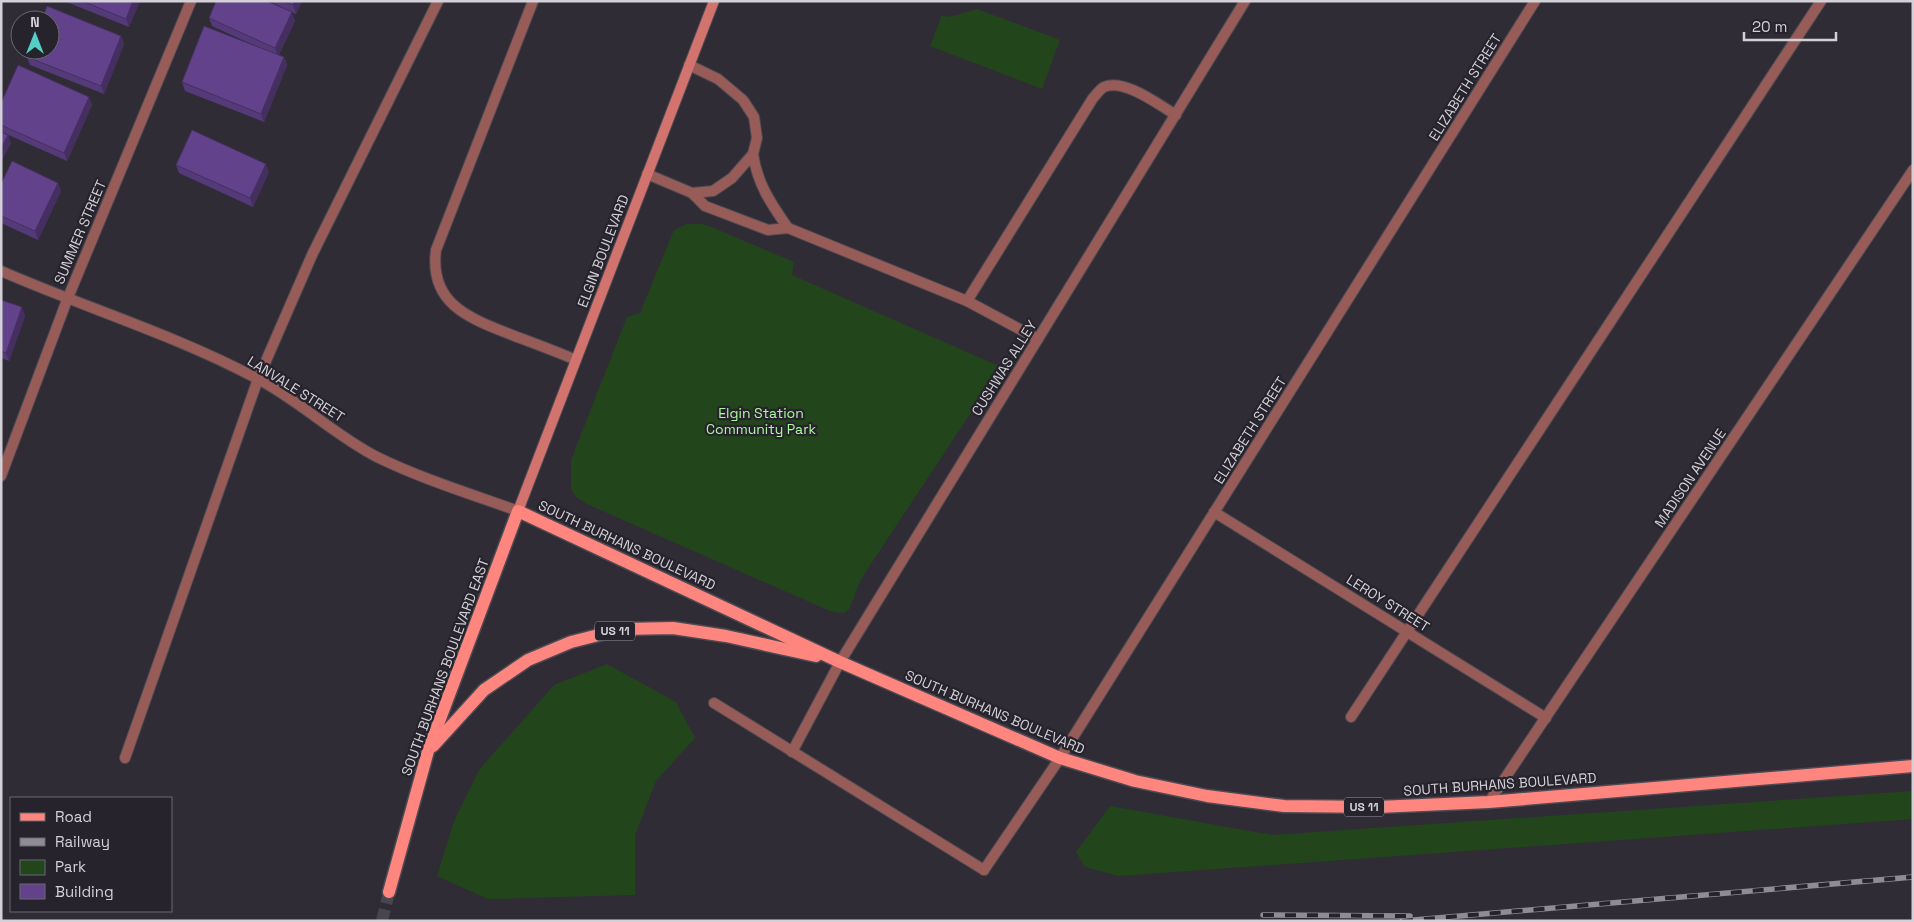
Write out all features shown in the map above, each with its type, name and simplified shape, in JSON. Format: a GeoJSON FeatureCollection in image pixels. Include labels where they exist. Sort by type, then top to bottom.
{"type":"FeatureCollection","features":[{"type":"Feature","properties":{"kind":"main road","name":"SOUTH BURHANS BOULEVARD"},"geometry":{"type":"LineString","coordinates":[[518,511],[840,662],[1060,758],[1144,782],[1206,796],[1284,806],[1378,807],[1489,802],[1913,766]]}},
{"type":"Feature","properties":{"kind":"main road","name":"SOUTH BURHANS BOULEVARD EAST"},"geometry":{"type":"LineString","coordinates":[[389,892],[428,751],[518,511]]}},
{"type":"Feature","properties":{"kind":"main road","name":"US 11"},"geometry":{"type":"LineString","coordinates":[[428,751],[484,690],[528,660],[572,642],[622,630],[673,628],[726,636],[840,662]]}},
{"type":"Feature","properties":{"kind":"street","name":"SUMMER STREET"},"geometry":{"type":"LineString","coordinates":[[1,476],[67,300],[191,1]]}},
{"type":"Feature","properties":{"kind":"street"},"geometry":{"type":"LineString","coordinates":[[125,758],[258,379],[312,256],[438,1]]}},
{"type":"Feature","properties":{"kind":"street"},"geometry":{"type":"LineString","coordinates":[[533,1],[436,250],[434,265],[438,286],[451,304],[472,319],[576,360]]}},
{"type":"Feature","properties":{"kind":"street","name":"ELGIN BOULEVARD"},"geometry":{"type":"LineString","coordinates":[[518,511],[714,1]]}},
{"type":"Feature","properties":{"kind":"street","name":"CUSHWAS ALLEY"},"geometry":{"type":"LineString","coordinates":[[792,752],[840,662],[1245,1]]}},
{"type":"Feature","properties":{"kind":"street","name":"ELIZABETH STREET"},"geometry":{"type":"LineString","coordinates":[[792,752],[984,870],[1060,758],[1535,1]]}},
{"type":"Feature","properties":{"kind":"street"},"geometry":{"type":"LineString","coordinates":[[1351,717],[1821,1]]}},
{"type":"Feature","properties":{"kind":"street"},"geometry":{"type":"LineString","coordinates":[[689,65],[718,79],[743,100],[754,117],[756,138],[753,154],[756,174],[766,197],[788,228]]}},
{"type":"Feature","properties":{"kind":"street"},"geometry":{"type":"LineString","coordinates":[[967,301],[1092,98],[1103,87],[1119,85],[1135,91],[1176,115]]}},
{"type":"Feature","properties":{"kind":"street"},"geometry":{"type":"LineString","coordinates":[[692,193],[713,191],[732,178],[753,154]]}},
{"type":"Feature","properties":{"kind":"street","name":"MADISON AVENUE"},"geometry":{"type":"LineString","coordinates":[[1489,802],[1913,170]]}},
{"type":"Feature","properties":{"kind":"street"},"geometry":{"type":"LineString","coordinates":[[647,174],[692,193],[705,206],[768,230],[788,228],[967,301],[1038,339]]}},
{"type":"Feature","properties":{"kind":"street","name":"LANVALE STREET"},"geometry":{"type":"LineString","coordinates":[[1,271],[67,300],[199,350],[258,379],[376,456],[426,478],[518,511]]}},
{"type":"Feature","properties":{"kind":"street","name":"LEROY STREET"},"geometry":{"type":"LineString","coordinates":[[1214,512],[1546,718]]}},
{"type":"Feature","properties":{"kind":"street"},"geometry":{"type":"LineString","coordinates":[[714,704],[792,752]]}},
{"type":"Feature","properties":{"kind":"green space"},"geometry":{"type":"Polygon","coordinates":[[[977,9],[1060,40],[1042,89],[930,46],[942,15],[949,17],[977,9]]]}},
{"type":"Feature","properties":{"kind":"green space","name":"Elgin Station Community Park"},"geometry":{"type":"Polygon","coordinates":[[[687,224],[709,226],[794,262],[792,275],[1001,367],[861,579],[849,609],[844,613],[830,611],[589,505],[576,497],[571,489],[571,460],[627,317],[640,313],[674,230],[687,224]]]}},
{"type":"Feature","properties":{"kind":"green space"},"geometry":{"type":"Polygon","coordinates":[[[607,664],[676,702],[695,738],[656,781],[635,835],[635,895],[488,899],[437,876],[454,821],[479,770],[554,685],[607,664]]]}},
{"type":"Feature","properties":{"kind":"green space"},"geometry":{"type":"Polygon","coordinates":[[[1913,791],[1913,819],[1119,876],[1085,867],[1076,852],[1110,806],[1272,835],[1913,791]]]}},
{"type":"Feature","properties":{"kind":"building"},"geometry":{"type":"Polygon","coordinates":[[[82,1],[133,1],[126,19],[82,1]]]}},
{"type":"Feature","properties":{"kind":"building"},"geometry":{"type":"Polygon","coordinates":[[[216,1],[267,1],[292,12],[275,48],[209,18],[216,1]]]}},
{"type":"Feature","properties":{"kind":"building"},"geometry":{"type":"Polygon","coordinates":[[[284,1],[295,1],[293,5],[284,1]]]}},
{"type":"Feature","properties":{"kind":"building"},"geometry":{"type":"Polygon","coordinates":[[[47,6],[57,10],[46,10],[47,6]]]}},
{"type":"Feature","properties":{"kind":"building"},"geometry":{"type":"Polygon","coordinates":[[[60,11],[121,36],[101,86],[35,60],[60,60],[60,11]]]}},
{"type":"Feature","properties":{"kind":"building"},"geometry":{"type":"Polygon","coordinates":[[[204,26],[284,57],[261,114],[182,82],[204,26]]]}},
{"type":"Feature","properties":{"kind":"building"},"geometry":{"type":"Polygon","coordinates":[[[18,65],[89,97],[64,153],[1,125],[1,103],[18,65]]]}},
{"type":"Feature","properties":{"kind":"building"},"geometry":{"type":"Polygon","coordinates":[[[192,130],[266,164],[250,198],[176,165],[192,130]]]}},
{"type":"Feature","properties":{"kind":"building"},"geometry":{"type":"Polygon","coordinates":[[[1,132],[8,135],[1,148],[1,132]]]}},
{"type":"Feature","properties":{"kind":"building"},"geometry":{"type":"Polygon","coordinates":[[[12,161],[58,183],[35,231],[1,216],[1,184],[12,161]]]}},
{"type":"Feature","properties":{"kind":"building"},"geometry":{"type":"Polygon","coordinates":[[[1,300],[22,307],[6,353],[1,351],[1,300]]]}},
{"type":"Feature","properties":{"kind":"tunnel"},"geometry":{"type":"LineString","coordinates":[[382,921],[389,892]]}},
{"type":"Feature","properties":{"kind":"railway"},"geometry":{"type":"LineString","coordinates":[[1402,921],[1913,877]]}},
{"type":"Feature","properties":{"kind":"railway"},"geometry":{"type":"LineString","coordinates":[[1263,915],[1410,916]]}}]}
